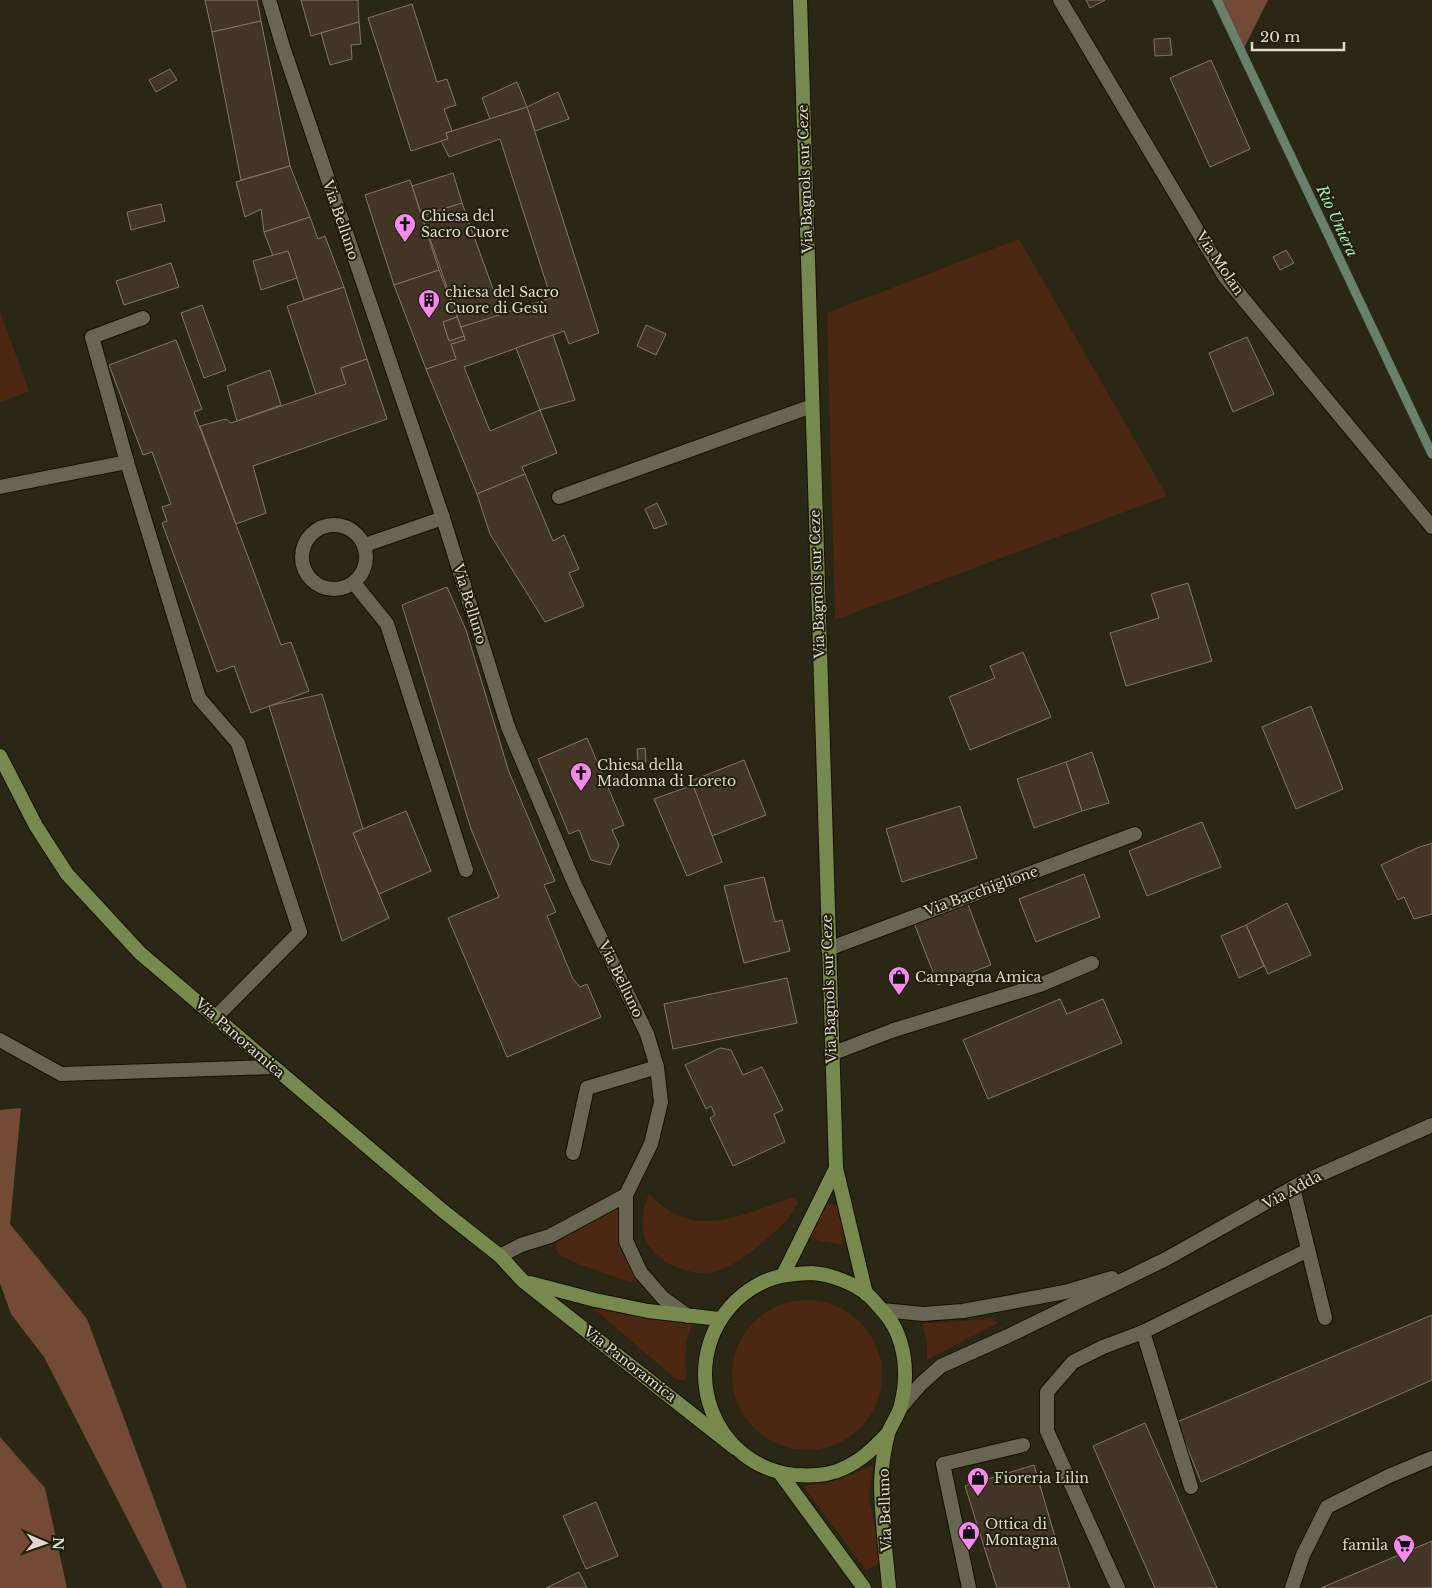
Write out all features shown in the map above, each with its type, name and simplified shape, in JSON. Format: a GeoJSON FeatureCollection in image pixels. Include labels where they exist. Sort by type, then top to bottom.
{"type":"FeatureCollection","features":[{"type":"Feature","properties":{"kind":"main road","name":"Via Bagnols sur Ceze"},"geometry":{"type":"LineString","coordinates":[[800,0],[836,1168],[866,1294]]}},
{"type":"Feature","properties":{"kind":"main road","name":"Via Panoramica"},"geometry":{"type":"LineString","coordinates":[[0,756],[36,826],[67,874],[140,953],[443,1211],[500,1256],[523,1281],[735,1448]]}},
{"type":"Feature","properties":{"kind":"main road","name":"Via Bagnols sur Ceze"},"geometry":{"type":"LineString","coordinates":[[783,1275],[836,1168]]}},
{"type":"Feature","properties":{"kind":"main road","name":"Via Belluno"},"geometry":{"type":"LineString","coordinates":[[813,1273],[841,1280],[866,1294],[889,1318],[903,1349],[906,1378],[901,1407],[888,1433],[867,1455],[840,1470],[810,1476],[780,1473],[756,1464],[735,1448],[714,1420],[704,1386],[706,1351],[720,1319],[738,1299],[759,1284],[783,1275],[813,1273]]}},
{"type":"Feature","properties":{"kind":"main road"},"geometry":{"type":"LineString","coordinates":[[523,1281],[595,1300],[648,1311],[720,1319]]}},
{"type":"Feature","properties":{"kind":"main road","name":"Via Belluno"},"geometry":{"type":"LineString","coordinates":[[888,1433],[882,1480],[883,1519],[889,1588]]}},
{"type":"Feature","properties":{"kind":"main road"},"geometry":{"type":"LineString","coordinates":[[780,1473],[864,1588]]}},
{"type":"Feature","properties":{"kind":"street","name":"Via Belluno"},"geometry":{"type":"LineString","coordinates":[[269,0],[282,47],[443,518],[508,727],[575,885],[647,1034],[657,1067],[661,1102],[650,1144],[626,1195],[626,1241],[641,1273],[663,1298],[688,1316]]}},
{"type":"Feature","properties":{"kind":"street","name":"Via Molan"},"geometry":{"type":"LineString","coordinates":[[1060,0],[1226,277],[1432,527]]}},
{"type":"Feature","properties":{"kind":"street"},"geometry":{"type":"LineString","coordinates":[[143,318],[92,337],[127,462],[199,698],[238,743],[300,932],[216,1017]]}},
{"type":"Feature","properties":{"kind":"street"},"geometry":{"type":"LineString","coordinates":[[558,497],[812,406]]}},
{"type":"Feature","properties":{"kind":"street"},"geometry":{"type":"LineString","coordinates":[[0,488],[127,462]]}},
{"type":"Feature","properties":{"kind":"street"},"geometry":{"type":"LineString","coordinates":[[365,545],[443,518]]}},
{"type":"Feature","properties":{"kind":"street"},"geometry":{"type":"LineString","coordinates":[[330,524],[341,524],[356,532],[365,545],[367,555],[366,566],[361,576],[354,583],[344,588],[334,589],[314,582],[307,574],[303,564],[302,553],[305,543],[311,534],[320,527],[330,524]]}},
{"type":"Feature","properties":{"kind":"street"},"geometry":{"type":"LineString","coordinates":[[354,583],[387,624],[466,870]]}},
{"type":"Feature","properties":{"kind":"street","name":"Via Bacchiglione"},"geometry":{"type":"LineString","coordinates":[[828,948],[1135,834]]}},
{"type":"Feature","properties":{"kind":"street"},"geometry":{"type":"LineString","coordinates":[[831,1054],[894,1030],[1040,985],[1092,964]]}},
{"type":"Feature","properties":{"kind":"street"},"geometry":{"type":"LineString","coordinates":[[0,1040],[61,1074],[273,1066]]}},
{"type":"Feature","properties":{"kind":"street"},"geometry":{"type":"LineString","coordinates":[[573,1153],[587,1088],[657,1067]]}},
{"type":"Feature","properties":{"kind":"street","name":"Via Adda"},"geometry":{"type":"LineString","coordinates":[[901,1407],[921,1384],[941,1366],[1008,1336],[1156,1264],[1293,1188],[1432,1125]]}},
{"type":"Feature","properties":{"kind":"street"},"geometry":{"type":"LineString","coordinates":[[1293,1188],[1325,1318]]}},
{"type":"Feature","properties":{"kind":"street"},"geometry":{"type":"LineString","coordinates":[[500,1256],[521,1245],[550,1236],[626,1195]]}},
{"type":"Feature","properties":{"kind":"street"},"geometry":{"type":"LineString","coordinates":[[1118,1588],[1047,1430],[1047,1392],[1074,1362],[1103,1346],[1143,1332],[1308,1250]]}},
{"type":"Feature","properties":{"kind":"street","name":"Via Adda"},"geometry":{"type":"LineString","coordinates":[[882,1310],[923,1314],[987,1308],[1065,1292],[1156,1264]]}},
{"type":"Feature","properties":{"kind":"street"},"geometry":{"type":"LineString","coordinates":[[1143,1332],[1192,1487]]}},
{"type":"Feature","properties":{"kind":"street"},"geometry":{"type":"LineString","coordinates":[[969,1588],[943,1464],[1023,1445]]}},
{"type":"Feature","properties":{"kind":"street"},"geometry":{"type":"LineString","coordinates":[[1292,1588],[1303,1555],[1327,1507],[1389,1476],[1432,1458]]}},
{"type":"Feature","properties":{"kind":"shaded area"},"geometry":{"type":"Polygon","coordinates":[[[1212,0],[1268,0],[1242,52],[1212,0]]]}},
{"type":"Feature","properties":{"kind":"shaded area"},"geometry":{"type":"Polygon","coordinates":[[[1019,239],[1167,496],[835,620],[827,313],[1019,239]]]}},
{"type":"Feature","properties":{"kind":"shaded area"},"geometry":{"type":"Polygon","coordinates":[[[0,311],[29,391],[0,403],[0,311]]]}},
{"type":"Feature","properties":{"kind":"shaded area"},"geometry":{"type":"Polygon","coordinates":[[[21,1108],[10,1224],[87,1319],[187,1588],[163,1588],[44,1357],[11,1314],[0,1283],[0,1110],[21,1108]]]}},
{"type":"Feature","properties":{"kind":"shaded area"},"geometry":{"type":"Polygon","coordinates":[[[649,1194],[662,1206],[675,1214],[703,1221],[732,1218],[793,1198],[798,1202],[790,1217],[745,1256],[718,1271],[697,1273],[674,1266],[655,1253],[648,1245],[644,1235],[642,1219],[649,1194]]]}},
{"type":"Feature","properties":{"kind":"shaded area"},"geometry":{"type":"Polygon","coordinates":[[[824,1203],[841,1206],[843,1245],[806,1238],[824,1203]]]}},
{"type":"Feature","properties":{"kind":"shaded area"},"geometry":{"type":"Polygon","coordinates":[[[618,1207],[621,1237],[633,1265],[644,1282],[628,1281],[581,1265],[561,1256],[556,1250],[556,1245],[572,1230],[618,1207]]]}},
{"type":"Feature","properties":{"kind":"shaded area"},"geometry":{"type":"Polygon","coordinates":[[[807,1300],[836,1306],[860,1322],[876,1346],[882,1375],[876,1404],[860,1428],[836,1444],[807,1450],[778,1444],[754,1428],[738,1404],[732,1375],[738,1346],[754,1322],[778,1306],[807,1300]]]}},
{"type":"Feature","properties":{"kind":"shaded area"},"geometry":{"type":"Polygon","coordinates":[[[586,1302],[623,1314],[691,1321],[693,1323],[688,1335],[686,1349],[687,1375],[684,1380],[678,1380],[671,1375],[586,1302]]]}},
{"type":"Feature","properties":{"kind":"shaded area"},"geometry":{"type":"Polygon","coordinates":[[[993,1318],[998,1323],[927,1360],[927,1341],[922,1323],[993,1318]]]}},
{"type":"Feature","properties":{"kind":"shaded area"},"geometry":{"type":"Polygon","coordinates":[[[0,1437],[45,1488],[67,1588],[0,1588],[0,1437]]]}},
{"type":"Feature","properties":{"kind":"shaded area"},"geometry":{"type":"Polygon","coordinates":[[[873,1465],[869,1497],[882,1562],[866,1570],[803,1486],[839,1479],[873,1465]]]}},
{"type":"Feature","properties":{"kind":"building"},"geometry":{"type":"Polygon","coordinates":[[[205,0],[257,0],[261,21],[212,32],[205,0]]]}},
{"type":"Feature","properties":{"kind":"building"},"geometry":{"type":"Polygon","coordinates":[[[301,0],[358,0],[359,22],[311,36],[301,0]]]}},
{"type":"Feature","properties":{"kind":"building"},"geometry":{"type":"Polygon","coordinates":[[[1086,0],[1105,0],[1090,8],[1086,0]]]}},
{"type":"Feature","properties":{"kind":"building"},"geometry":{"type":"Polygon","coordinates":[[[412,4],[437,82],[447,79],[456,105],[444,109],[452,131],[446,133],[448,139],[411,151],[368,18],[412,4]]]}},
{"type":"Feature","properties":{"kind":"building"},"geometry":{"type":"Polygon","coordinates":[[[261,21],[290,166],[241,180],[212,32],[261,21]]]}},
{"type":"Feature","properties":{"kind":"building"},"geometry":{"type":"Polygon","coordinates":[[[359,22],[361,44],[351,45],[352,59],[330,65],[321,33],[359,22]]]}},
{"type":"Feature","properties":{"kind":"building"},"geometry":{"type":"Polygon","coordinates":[[[1170,38],[1172,55],[1155,56],[1154,39],[1170,38]]]}},
{"type":"Feature","properties":{"kind":"building"},"geometry":{"type":"Polygon","coordinates":[[[1211,60],[1250,149],[1210,167],[1170,78],[1211,60]]]}},
{"type":"Feature","properties":{"kind":"building"},"geometry":{"type":"Polygon","coordinates":[[[170,69],[177,80],[156,92],[149,80],[170,69]]]}},
{"type":"Feature","properties":{"kind":"building"},"geometry":{"type":"Polygon","coordinates":[[[517,82],[527,107],[490,119],[482,98],[517,82]]]}},
{"type":"Feature","properties":{"kind":"building"},"geometry":{"type":"Polygon","coordinates":[[[558,92],[569,119],[535,131],[527,107],[558,92]]]}},
{"type":"Feature","properties":{"kind":"building"},"geometry":{"type":"Polygon","coordinates":[[[527,107],[599,333],[569,344],[564,331],[464,367],[490,431],[540,410],[557,453],[522,467],[525,474],[477,494],[426,369],[456,359],[451,344],[465,340],[461,327],[551,298],[500,139],[449,157],[441,141],[448,139],[446,133],[527,107]]]}},
{"type":"Feature","properties":{"kind":"building"},"geometry":{"type":"Polygon","coordinates":[[[290,166],[310,217],[264,232],[261,209],[245,217],[236,182],[290,166]]]}},
{"type":"Feature","properties":{"kind":"building"},"geometry":{"type":"Polygon","coordinates":[[[453,173],[462,203],[422,216],[412,186],[453,173]]]}},
{"type":"Feature","properties":{"kind":"building","name":"Chiesa del Sacro Cuore"},"geometry":{"type":"Polygon","coordinates":[[[410,180],[439,270],[394,285],[365,195],[410,180]]]}},
{"type":"Feature","properties":{"kind":"building"},"geometry":{"type":"Polygon","coordinates":[[[462,203],[502,314],[461,327],[422,216],[462,203]]]}},
{"type":"Feature","properties":{"kind":"building"},"geometry":{"type":"Polygon","coordinates":[[[161,204],[165,221],[131,230],[127,212],[161,204]]]}},
{"type":"Feature","properties":{"kind":"building"},"geometry":{"type":"Polygon","coordinates":[[[310,217],[318,239],[325,236],[344,287],[304,300],[288,251],[273,256],[264,232],[310,217]]]}},
{"type":"Feature","properties":{"kind":"building"},"geometry":{"type":"Polygon","coordinates":[[[1286,250],[1294,263],[1280,270],[1273,257],[1286,250]]]}},
{"type":"Feature","properties":{"kind":"building"},"geometry":{"type":"Polygon","coordinates":[[[288,251],[297,278],[261,290],[253,261],[288,251]]]}},
{"type":"Feature","properties":{"kind":"building"},"geometry":{"type":"Polygon","coordinates":[[[171,263],[179,287],[124,305],[116,281],[171,263]]]}},
{"type":"Feature","properties":{"kind":"building","name":"chiesa del Sacro Cuore di Gesù"},"geometry":{"type":"Polygon","coordinates":[[[439,270],[457,317],[443,322],[449,341],[464,336],[465,340],[451,344],[456,359],[426,369],[394,285],[439,270]]]}},
{"type":"Feature","properties":{"kind":"building"},"geometry":{"type":"Polygon","coordinates":[[[344,287],[367,359],[341,368],[346,384],[316,394],[287,306],[344,287]]]}},
{"type":"Feature","properties":{"kind":"building"},"geometry":{"type":"Polygon","coordinates":[[[202,305],[226,370],[204,378],[181,313],[202,305]]]}},
{"type":"Feature","properties":{"kind":"building"},"geometry":{"type":"Polygon","coordinates":[[[457,317],[464,336],[449,341],[443,322],[457,317]]]}},
{"type":"Feature","properties":{"kind":"building"},"geometry":{"type":"Polygon","coordinates":[[[646,325],[666,334],[656,355],[637,346],[646,325]]]}},
{"type":"Feature","properties":{"kind":"building"},"geometry":{"type":"Polygon","coordinates":[[[553,335],[575,400],[540,410],[516,348],[553,335]]]}},
{"type":"Feature","properties":{"kind":"building"},"geometry":{"type":"Polygon","coordinates":[[[1247,337],[1274,394],[1233,412],[1209,353],[1247,337]]]}},
{"type":"Feature","properties":{"kind":"building"},"geometry":{"type":"Polygon","coordinates":[[[176,340],[202,409],[194,412],[281,645],[291,642],[309,691],[251,713],[234,666],[217,672],[162,523],[167,521],[162,507],[171,504],[152,452],[143,455],[109,365],[176,340]]]}},
{"type":"Feature","properties":{"kind":"building"},"geometry":{"type":"Polygon","coordinates":[[[367,359],[387,419],[253,466],[266,513],[236,524],[200,426],[226,419],[231,423],[346,384],[341,368],[367,359]]]}},
{"type":"Feature","properties":{"kind":"building"},"geometry":{"type":"Polygon","coordinates":[[[270,370],[281,405],[237,421],[227,386],[270,370]]]}},
{"type":"Feature","properties":{"kind":"building"},"geometry":{"type":"Polygon","coordinates":[[[525,474],[553,541],[564,535],[579,569],[569,573],[584,606],[545,622],[490,534],[477,494],[525,474]]]}},
{"type":"Feature","properties":{"kind":"building"},"geometry":{"type":"Polygon","coordinates":[[[657,503],[667,524],[654,529],[645,509],[657,503]]]}},
{"type":"Feature","properties":{"kind":"building"},"geometry":{"type":"Polygon","coordinates":[[[1188,583],[1212,661],[1126,686],[1110,633],[1159,618],[1151,594],[1188,583]]]}},
{"type":"Feature","properties":{"kind":"building"},"geometry":{"type":"Polygon","coordinates":[[[447,587],[466,630],[509,772],[555,881],[544,885],[556,912],[547,916],[573,979],[580,987],[587,984],[601,1017],[507,1057],[448,918],[499,897],[471,829],[402,605],[447,587]]]}},
{"type":"Feature","properties":{"kind":"building"},"geometry":{"type":"Polygon","coordinates":[[[1023,652],[1051,717],[970,750],[949,697],[995,678],[990,666],[1023,652]]]}},
{"type":"Feature","properties":{"kind":"building"},"geometry":{"type":"Polygon","coordinates":[[[322,694],[363,829],[353,833],[389,918],[342,941],[269,706],[322,694]]]}},
{"type":"Feature","properties":{"kind":"building"},"geometry":{"type":"Polygon","coordinates":[[[1311,706],[1343,789],[1296,809],[1262,727],[1311,706]]]}},
{"type":"Feature","properties":{"kind":"building","name":"Chiesa della Madonna di Loreto"},"geometry":{"type":"Polygon","coordinates":[[[587,738],[624,825],[612,830],[619,845],[610,865],[591,860],[579,830],[569,834],[538,759],[587,738]]]}},
{"type":"Feature","properties":{"kind":"building"},"geometry":{"type":"Polygon","coordinates":[[[645,748],[646,762],[638,762],[637,749],[645,748]]]}},
{"type":"Feature","properties":{"kind":"building"},"geometry":{"type":"Polygon","coordinates":[[[1092,752],[1109,803],[1082,811],[1066,762],[1092,752]]]}},
{"type":"Feature","properties":{"kind":"building"},"geometry":{"type":"Polygon","coordinates":[[[744,760],[766,815],[712,836],[691,781],[744,760]]]}},
{"type":"Feature","properties":{"kind":"building"},"geometry":{"type":"Polygon","coordinates":[[[1066,762],[1082,811],[1034,828],[1017,779],[1066,762]]]}},
{"type":"Feature","properties":{"kind":"building"},"geometry":{"type":"Polygon","coordinates":[[[693,785],[722,862],[687,876],[654,799],[693,785]]]}},
{"type":"Feature","properties":{"kind":"building"},"geometry":{"type":"Polygon","coordinates":[[[960,806],[977,858],[902,882],[886,829],[960,806]]]}},
{"type":"Feature","properties":{"kind":"building"},"geometry":{"type":"Polygon","coordinates":[[[406,811],[431,871],[379,894],[353,833],[406,811]]]}},
{"type":"Feature","properties":{"kind":"building"},"geometry":{"type":"Polygon","coordinates":[[[1202,822],[1221,867],[1147,896],[1129,851],[1202,822]]]}},
{"type":"Feature","properties":{"kind":"building"},"geometry":{"type":"Polygon","coordinates":[[[1432,843],[1432,914],[1414,919],[1404,897],[1398,900],[1381,865],[1432,843]]]}},
{"type":"Feature","properties":{"kind":"building"},"geometry":{"type":"Polygon","coordinates":[[[1084,874],[1100,917],[1036,942],[1019,899],[1084,874]]]}},
{"type":"Feature","properties":{"kind":"building"},"geometry":{"type":"Polygon","coordinates":[[[764,877],[775,922],[782,920],[790,951],[744,963],[724,886],[764,877]]]}},
{"type":"Feature","properties":{"kind":"building"},"geometry":{"type":"Polygon","coordinates":[[[967,902],[991,965],[938,985],[914,923],[967,902]]]}},
{"type":"Feature","properties":{"kind":"building"},"geometry":{"type":"Polygon","coordinates":[[[1287,903],[1311,955],[1268,974],[1246,925],[1287,903]]]}},
{"type":"Feature","properties":{"kind":"building"},"geometry":{"type":"Polygon","coordinates":[[[1246,925],[1264,966],[1239,978],[1221,936],[1246,925]]]}},
{"type":"Feature","properties":{"kind":"building"},"geometry":{"type":"Polygon","coordinates":[[[787,978],[797,1023],[673,1049],[664,1004],[787,978]]]}},
{"type":"Feature","properties":{"kind":"building"},"geometry":{"type":"Polygon","coordinates":[[[1060,999],[1067,1014],[1103,999],[1122,1043],[988,1099],[963,1040],[1060,999]]]}},
{"type":"Feature","properties":{"kind":"building"},"geometry":{"type":"Polygon","coordinates":[[[720,1048],[731,1050],[743,1075],[762,1067],[783,1110],[774,1114],[785,1142],[733,1166],[710,1118],[715,1115],[711,1106],[706,1109],[685,1065],[720,1048]]]}},
{"type":"Feature","properties":{"kind":"building"},"geometry":{"type":"Polygon","coordinates":[[[1432,1315],[1432,1380],[1201,1482],[1177,1422],[1432,1315]]]}},
{"type":"Feature","properties":{"kind":"building"},"geometry":{"type":"Polygon","coordinates":[[[1145,1423],[1217,1588],[1155,1588],[1093,1446],[1145,1423]]]}},
{"type":"Feature","properties":{"kind":"building"},"geometry":{"type":"Polygon","coordinates":[[[1034,1465],[1070,1588],[997,1588],[965,1486],[1034,1465]]]}},
{"type":"Feature","properties":{"kind":"building"},"geometry":{"type":"Polygon","coordinates":[[[596,1502],[618,1556],[586,1569],[563,1516],[596,1502]]]}},
{"type":"Feature","properties":{"kind":"building","name":"famila"},"geometry":{"type":"Polygon","coordinates":[[[1432,1541],[1432,1588],[1321,1588],[1432,1541]]]}},
{"type":"Feature","properties":{"kind":"building"},"geometry":{"type":"Polygon","coordinates":[[[579,1572],[587,1588],[546,1588],[579,1572]]]}},
{"type":"Feature","properties":{"kind":"waterway","name":"Rio Uniera"},"geometry":{"type":"LineString","coordinates":[[1217,0],[1432,454]]}},
{"type":"Feature","properties":{"kind":"place","name":"Chiesa del Sacro Cuore"},"geometry":{"type":"Point","coordinates":[405,243]}},
{"type":"Feature","properties":{"kind":"place","name":"chiesa del Sacro Cuore di Gesù"},"geometry":{"type":"Point","coordinates":[429,319]}},
{"type":"Feature","properties":{"kind":"place","name":"Chiesa della Madonna di Loreto"},"geometry":{"type":"Point","coordinates":[581,792]}},
{"type":"Feature","properties":{"kind":"place","name":"Campagna Amica"},"geometry":{"type":"Point","coordinates":[899,996]}},
{"type":"Feature","properties":{"kind":"place","name":"Fioreria Lilin"},"geometry":{"type":"Point","coordinates":[978,1497]}},
{"type":"Feature","properties":{"kind":"place","name":"Ottica di Montagna"},"geometry":{"type":"Point","coordinates":[969,1551]}},
{"type":"Feature","properties":{"kind":"place","name":"famila"},"geometry":{"type":"Point","coordinates":[1404,1564]}}]}
